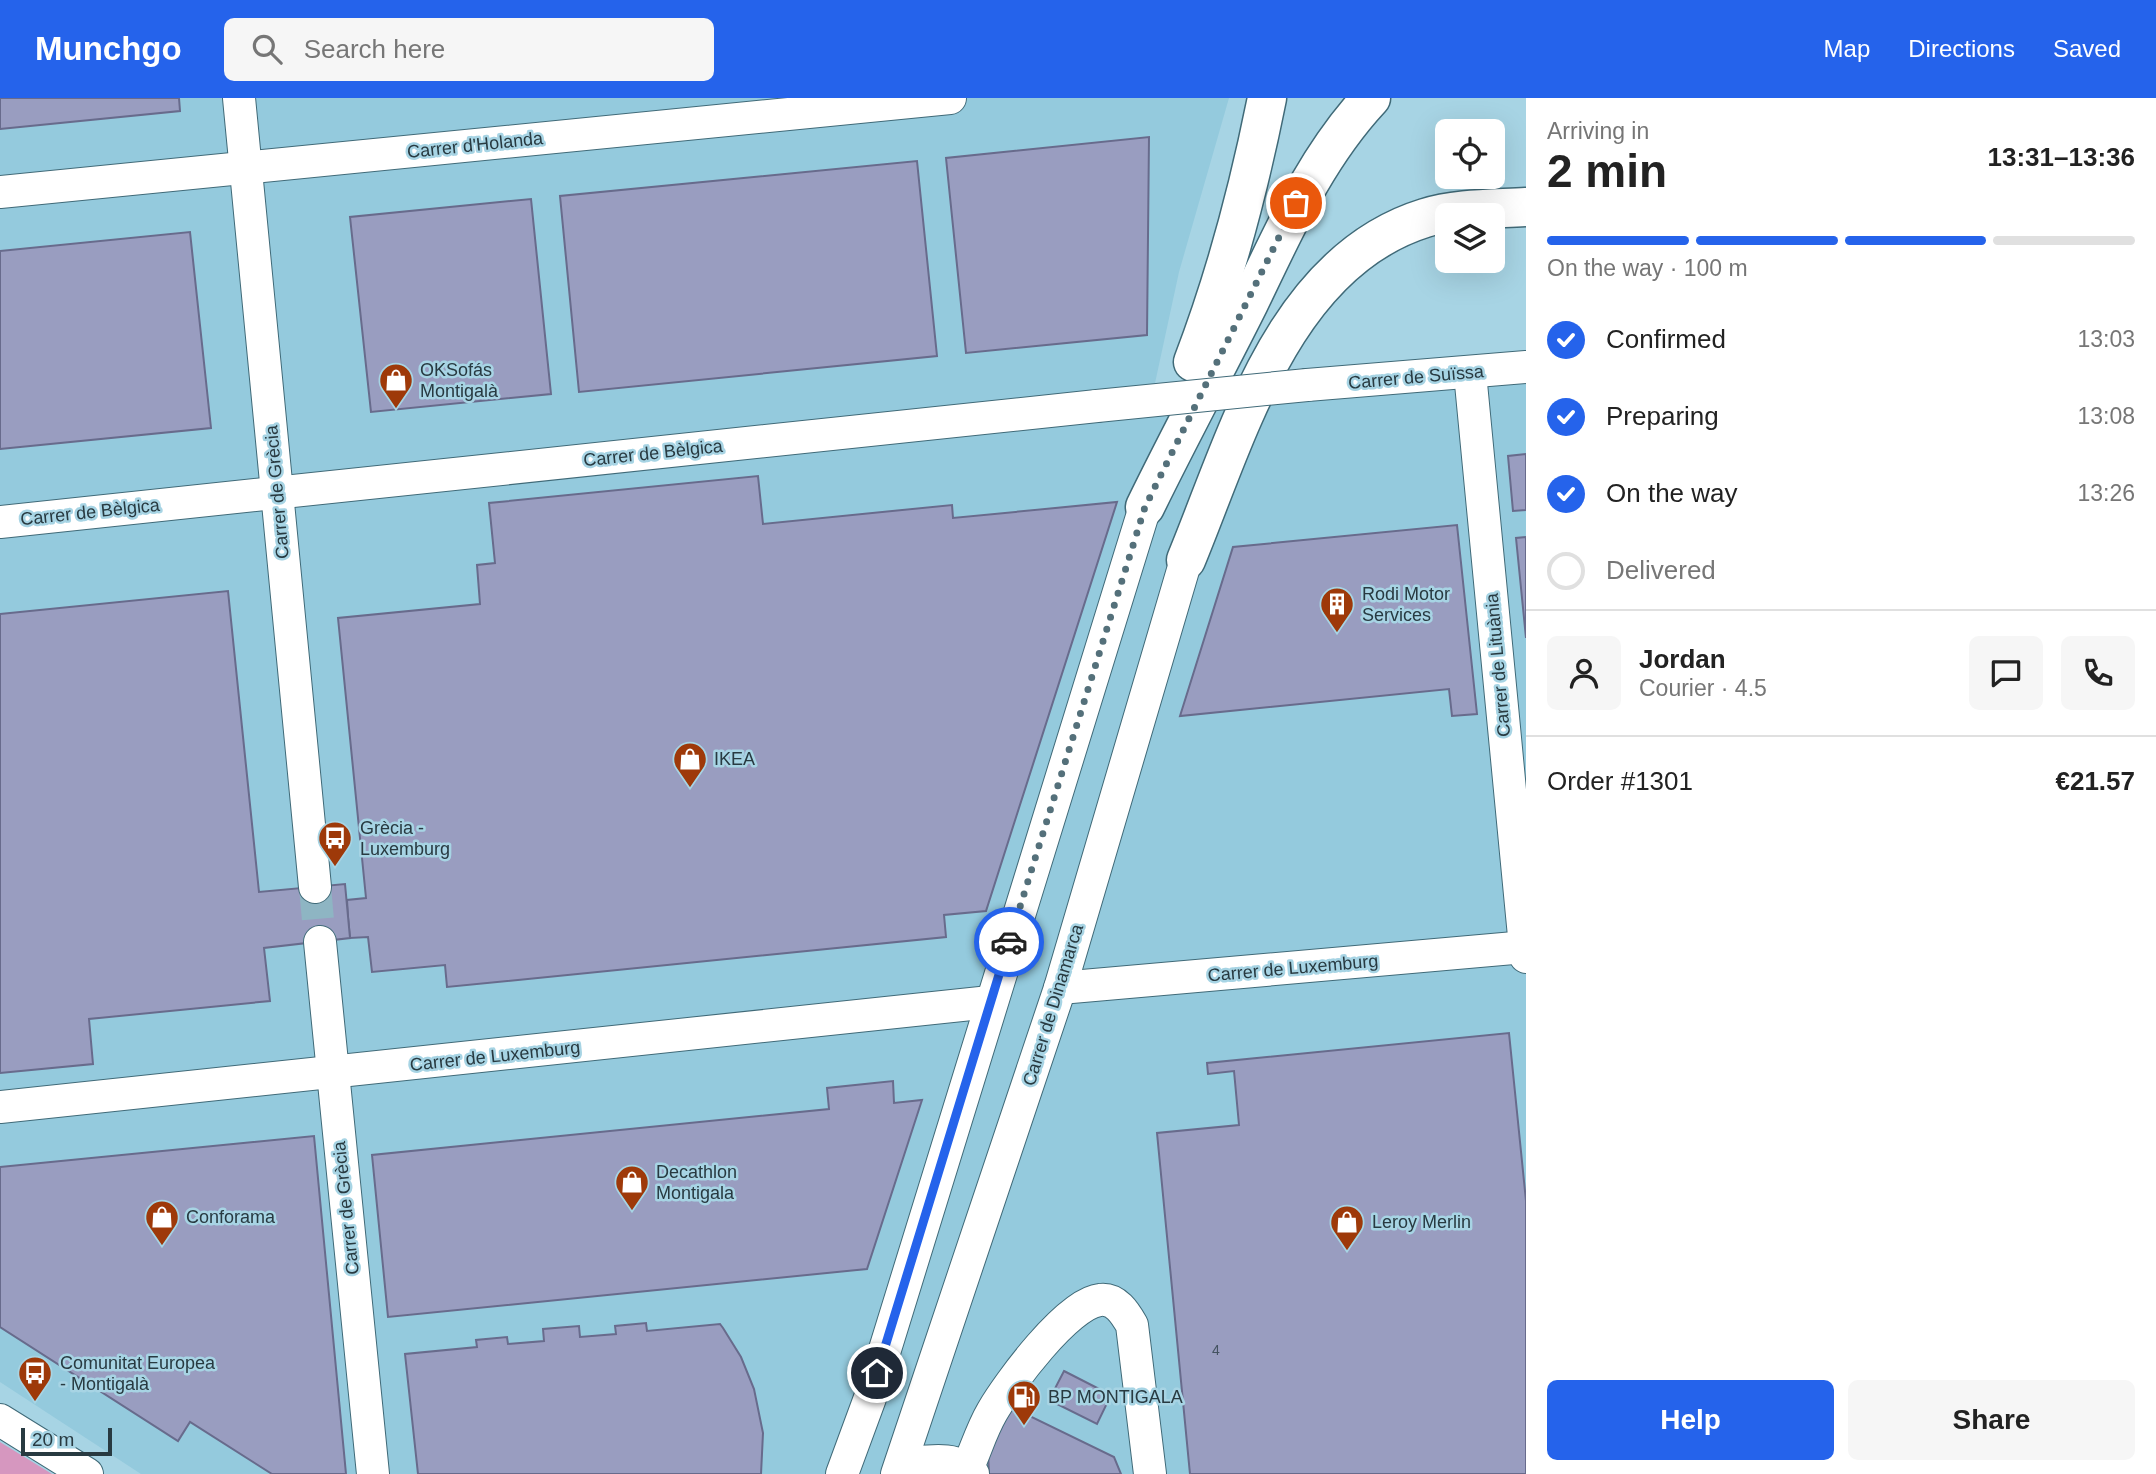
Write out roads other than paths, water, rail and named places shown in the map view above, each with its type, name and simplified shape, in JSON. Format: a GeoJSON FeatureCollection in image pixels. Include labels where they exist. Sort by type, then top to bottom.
{"type":"FeatureCollection","features":[{"type":"Feature","properties":{"kind":"highway"},"geometry":{"type":"LineString","coordinates":[[1145,507],[1185,383],[1214,309],[1252,174],[1267,98]]}},
{"type":"Feature","properties":{"kind":"highway"},"geometry":{"type":"LineString","coordinates":[[1145,507],[1304,189],[1371,98]]}},
{"type":"Feature","properties":{"kind":"highway"},"geometry":{"type":"LineString","coordinates":[[1186,560],[1273,352],[1315,294],[1350,258],[1390,233],[1426,218],[1467,211],[1526,207]]}},
{"type":"Feature","properties":{"kind":"highway"},"geometry":{"type":"LineString","coordinates":[[1186,560],[1239,354],[1248,305]]}},
{"type":"Feature","properties":{"kind":"street","name":"Carrer de Grècia"},"geometry":{"type":"LineString","coordinates":[[239,98],[315,887]]}},
{"type":"Feature","properties":{"kind":"street","name":"Carrer d'Holanda"},"geometry":{"type":"LineString","coordinates":[[0,192],[950,98]]}},
{"type":"Feature","properties":{"kind":"street","name":"Carrer de Suïssa"},"geometry":{"type":"LineString","coordinates":[[1307,385],[1526,367]]}},
{"type":"Feature","properties":{"kind":"street","name":"Carrer de Lituània"},"geometry":{"type":"LineString","coordinates":[[1470,373],[1526,950]]}},
{"type":"Feature","properties":{"kind":"street","name":"Carrer de Bèlgica"},"geometry":{"type":"LineString","coordinates":[[0,522],[1307,385]]}},
{"type":"Feature","properties":{"kind":"street"},"geometry":{"type":"LineString","coordinates":[[842,1474],[870,1398],[990,1002],[1145,507]]}},
{"type":"Feature","properties":{"kind":"street","name":"Carrer de Dinamarca"},"geometry":{"type":"LineString","coordinates":[[906,1464],[1060,988],[1186,560]]}},
{"type":"Feature","properties":{"kind":"street","name":"Carrer de Grècia"},"geometry":{"type":"LineString","coordinates":[[320,942],[373,1474]]}},
{"type":"Feature","properties":{"kind":"street","name":"Carrer de Luxemburg"},"geometry":{"type":"LineString","coordinates":[[1060,988],[1526,950]]}},
{"type":"Feature","properties":{"kind":"street","name":"Carrer de Luxemburg"},"geometry":{"type":"LineString","coordinates":[[0,1107],[990,1002]]}},
{"type":"Feature","properties":{"kind":"street"},"geometry":{"type":"LineString","coordinates":[[906,1464],[943,1460],[971,1471],[992,1412],[1064,1318],[1099,1300],[1113,1302],[1124,1310],[1132,1325],[1150,1474]]}},
{"type":"Feature","properties":{"kind":"street"},"geometry":{"type":"LineString","coordinates":[[0,1420],[87,1474]]}},
{"type":"Feature","properties":{"kind":"tunnel"},"geometry":{"type":"LineString","coordinates":[[315,887],[320,942]]}},
{"type":"Feature","properties":{"kind":"place","name":"OKSofás Montigalà"},"geometry":{"type":"Point","coordinates":[396,410]}},
{"type":"Feature","properties":{"kind":"place","name":"Rodi Motor Services"},"geometry":{"type":"Point","coordinates":[1337,634]}},
{"type":"Feature","properties":{"kind":"place","name":"IKEA"},"geometry":{"type":"Point","coordinates":[690,789]}},
{"type":"Feature","properties":{"kind":"place","name":"Grècia - Luxemburg"},"geometry":{"type":"Point","coordinates":[335,868]}},
{"type":"Feature","properties":{"kind":"place","name":"Decathlon Montigala"},"geometry":{"type":"Point","coordinates":[632,1212]}},
{"type":"Feature","properties":{"kind":"place","name":"Conforama"},"geometry":{"type":"Point","coordinates":[162,1247]}},
{"type":"Feature","properties":{"kind":"place","name":"Leroy Merlin"},"geometry":{"type":"Point","coordinates":[1347,1252]}},
{"type":"Feature","properties":{"kind":"place","name":"Comunitat Europea - Montigalà"},"geometry":{"type":"Point","coordinates":[35,1403]}},
{"type":"Feature","properties":{"kind":"place","name":"BP MONTIGALA"},"geometry":{"type":"Point","coordinates":[1024,1427]}}]}
